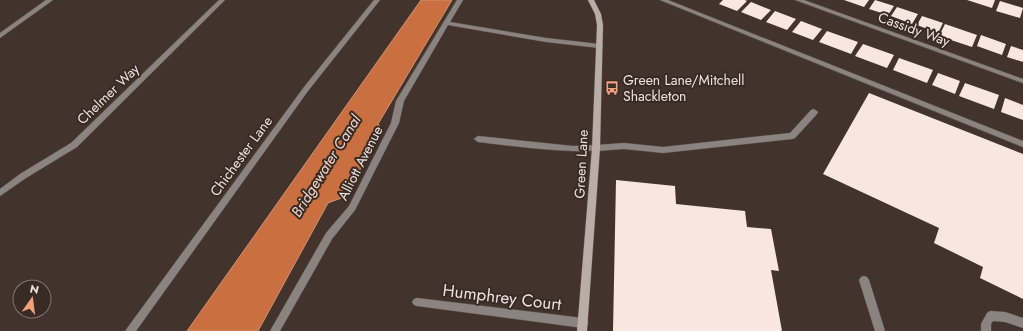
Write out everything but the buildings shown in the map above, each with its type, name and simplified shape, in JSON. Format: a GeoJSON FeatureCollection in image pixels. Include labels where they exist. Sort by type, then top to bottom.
{"type":"FeatureCollection","features":[{"type":"Feature","properties":{"kind":"main road","name":"Green Lane"},"geometry":{"type":"LineString","coordinates":[[583,327],[596,148],[600,25],[598,14],[591,0]]}},
{"type":"Feature","properties":{"kind":"street"},"geometry":{"type":"LineString","coordinates":[[0,36],[50,0]]}},
{"type":"Feature","properties":{"kind":"street","name":"Chelmer Way"},"geometry":{"type":"LineString","coordinates":[[0,193],[18,179],[74,145],[222,0]]}},
{"type":"Feature","properties":{"kind":"street","name":"Chichester Lane"},"geometry":{"type":"LineString","coordinates":[[130,331],[306,89],[377,0]]}},
{"type":"Feature","properties":{"kind":"street","name":"Alliott Avenue"},"geometry":{"type":"LineString","coordinates":[[275,331],[329,236],[352,208],[395,123],[400,101],[460,0]]}},
{"type":"Feature","properties":{"kind":"street"},"geometry":{"type":"LineString","coordinates":[[663,0],[1023,144]]}},
{"type":"Feature","properties":{"kind":"street","name":"Cassidy Way"},"geometry":{"type":"LineString","coordinates":[[798,0],[1023,81]]}},
{"type":"Feature","properties":{"kind":"street"},"geometry":{"type":"LineString","coordinates":[[446,23],[546,40],[599,46]]}},
{"type":"Feature","properties":{"kind":"street"},"geometry":{"type":"LineString","coordinates":[[478,139],[573,149],[624,146],[663,150],[792,136],[814,112]]}},
{"type":"Feature","properties":{"kind":"street"},"geometry":{"type":"LineString","coordinates":[[864,280],[880,331]]}},
{"type":"Feature","properties":{"kind":"street","name":"Humphrey Court"},"geometry":{"type":"LineString","coordinates":[[417,302],[583,327]]}},
{"type":"Feature","properties":{"kind":"street"},"geometry":{"type":"LineString","coordinates":[[986,331],[986,324],[990,316],[1005,317],[1023,323]]}},
{"type":"Feature","properties":{"kind":"water","name":"Bridgewater Canal"},"geometry":{"type":"Polygon","coordinates":[[[421,0],[452,0],[378,124],[383,130],[344,197],[328,203],[258,331],[187,331],[421,0]]]}},
{"type":"Feature","properties":{"kind":"place","name":"Green Lane/Mitchell Shackleton"},"geometry":{"type":"Point","coordinates":[612,88]}}]}
